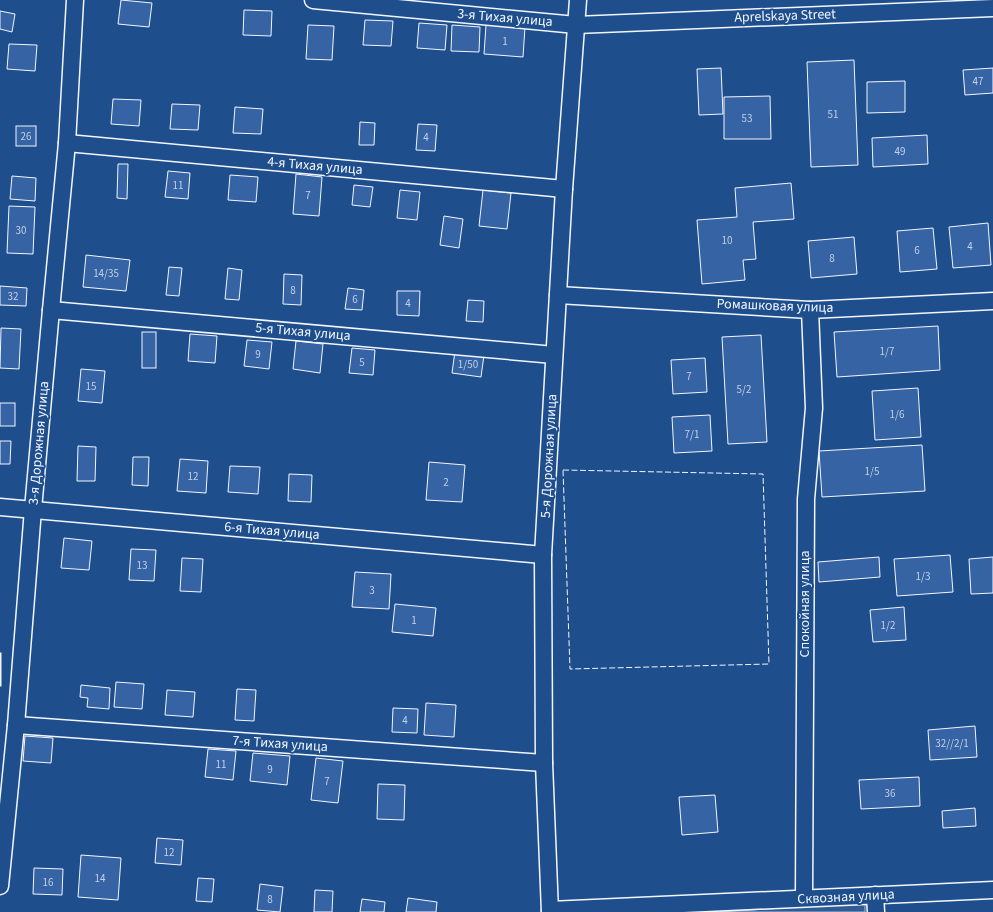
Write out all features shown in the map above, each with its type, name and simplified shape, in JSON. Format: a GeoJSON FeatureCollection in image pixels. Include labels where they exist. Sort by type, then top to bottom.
{"type":"FeatureCollection","features":[{"type":"Feature","properties":{"kind":"street","name":"3-я Дорожная улица"},"geometry":{"type":"LineString","coordinates":[[0,886],[67,143],[76,0]]}},
{"type":"Feature","properties":{"kind":"street","name":"3-я Тихая улица"},"geometry":{"type":"LineString","coordinates":[[313,0],[576,25]]}},
{"type":"Feature","properties":{"kind":"street","name":"5-я Дорожная улица"},"geometry":{"type":"LineString","coordinates":[[550,911],[544,763],[543,555],[564,190],[578,0]]}},
{"type":"Feature","properties":{"kind":"street","name":"Aprelskaya Street"},"geometry":{"type":"LineString","coordinates":[[576,25],[993,8]]}},
{"type":"Feature","properties":{"kind":"street","name":"4-я Тихая улица"},"geometry":{"type":"LineString","coordinates":[[67,143],[564,190]]}},
{"type":"Feature","properties":{"kind":"street","name":"Ромашковая улица"},"geometry":{"type":"LineString","coordinates":[[558,294],[810,310],[993,301]]}},
{"type":"Feature","properties":{"kind":"street","name":"5-я Тихая улица"},"geometry":{"type":"LineString","coordinates":[[51,310],[554,355]]}},
{"type":"Feature","properties":{"kind":"street","name":"Спокойная улица"},"geometry":{"type":"LineString","coordinates":[[804,898],[806,499],[814,408],[810,310]]}},
{"type":"Feature","properties":{"kind":"street","name":"6-я Тихая улица"},"geometry":{"type":"LineString","coordinates":[[0,507],[543,555]]}},
{"type":"Feature","properties":{"kind":"street","name":"7-я Тихая улица"},"geometry":{"type":"LineString","coordinates":[[16,725],[544,763]]}},
{"type":"Feature","properties":{"kind":"street","name":"Сквозная улица"},"geometry":{"type":"LineString","coordinates":[[550,911],[993,890]]}},
{"type":"Feature","properties":{"kind":"street"},"geometry":{"type":"LineString","coordinates":[[875,895],[876,912]]}},
{"type":"Feature","properties":{"kind":"shaded area"},"geometry":{"type":"Polygon","coordinates":[[[865,903],[865,912],[719,912],[865,903]]]}},
{"type":"Feature","properties":{"kind":"building"},"geometry":{"type":"Polygon","coordinates":[[[121,0],[152,3],[149,27],[118,24],[121,0]]]}},
{"type":"Feature","properties":{"kind":"building"},"geometry":{"type":"Polygon","coordinates":[[[244,10],[272,11],[271,36],[243,35],[244,10]]]}},
{"type":"Feature","properties":{"kind":"building"},"geometry":{"type":"Polygon","coordinates":[[[0,11],[15,14],[12,32],[0,29],[0,11]]]}},
{"type":"Feature","properties":{"kind":"building"},"geometry":{"type":"Polygon","coordinates":[[[365,20],[393,21],[391,46],[363,45],[365,20]]]}},
{"type":"Feature","properties":{"kind":"building"},"geometry":{"type":"Polygon","coordinates":[[[419,23],[447,25],[445,50],[417,48],[419,23]]]}},
{"type":"Feature","properties":{"kind":"building"},"geometry":{"type":"Polygon","coordinates":[[[308,25],[334,26],[332,60],[306,59],[308,25]]]}},
{"type":"Feature","properties":{"kind":"building"},"geometry":{"type":"Polygon","coordinates":[[[452,25],[480,27],[479,52],[451,51],[452,25]]]}},
{"type":"Feature","properties":{"kind":"building"},"geometry":{"type":"Polygon","coordinates":[[[486,25],[525,27],[523,57],[484,54],[486,25]]]}},
{"type":"Feature","properties":{"kind":"building"},"geometry":{"type":"Polygon","coordinates":[[[9,44],[37,45],[35,71],[7,69],[9,44]]]}},
{"type":"Feature","properties":{"kind":"building"},"geometry":{"type":"Polygon","coordinates":[[[854,60],[858,165],[811,167],[807,62],[854,60]]]}},
{"type":"Feature","properties":{"kind":"building"},"geometry":{"type":"Polygon","coordinates":[[[721,68],[723,114],[699,115],[697,69],[721,68]]]}},
{"type":"Feature","properties":{"kind":"building"},"geometry":{"type":"Polygon","coordinates":[[[993,68],[993,93],[965,95],[963,70],[993,68]]]}},
{"type":"Feature","properties":{"kind":"building"},"geometry":{"type":"Polygon","coordinates":[[[905,81],[905,112],[867,113],[867,82],[905,81]]]}},
{"type":"Feature","properties":{"kind":"building"},"geometry":{"type":"Polygon","coordinates":[[[770,96],[771,139],[724,139],[724,97],[770,96]]]}},
{"type":"Feature","properties":{"kind":"building"},"geometry":{"type":"Polygon","coordinates":[[[113,99],[141,100],[139,126],[111,124],[113,99]]]}},
{"type":"Feature","properties":{"kind":"building"},"geometry":{"type":"Polygon","coordinates":[[[172,104],[200,105],[198,130],[170,129],[172,104]]]}},
{"type":"Feature","properties":{"kind":"building"},"geometry":{"type":"Polygon","coordinates":[[[235,107],[263,109],[261,134],[233,133],[235,107]]]}},
{"type":"Feature","properties":{"kind":"building"},"geometry":{"type":"Polygon","coordinates":[[[360,122],[375,123],[374,145],[359,145],[360,122]]]}},
{"type":"Feature","properties":{"kind":"building"},"geometry":{"type":"Polygon","coordinates":[[[418,124],[437,125],[435,151],[416,150],[418,124]]]}},
{"type":"Feature","properties":{"kind":"building"},"geometry":{"type":"Polygon","coordinates":[[[16,126],[36,126],[36,146],[16,146],[16,126]]]}},
{"type":"Feature","properties":{"kind":"building"},"geometry":{"type":"Polygon","coordinates":[[[927,135],[928,164],[873,167],[872,138],[927,135]]]}},
{"type":"Feature","properties":{"kind":"building"},"geometry":{"type":"Polygon","coordinates":[[[118,164],[128,164],[127,199],[117,198],[118,164]]]}},
{"type":"Feature","properties":{"kind":"building"},"geometry":{"type":"Polygon","coordinates":[[[168,171],[190,173],[188,199],[165,197],[168,171]]]}},
{"type":"Feature","properties":{"kind":"building"},"geometry":{"type":"Polygon","coordinates":[[[296,174],[322,177],[319,216],[293,214],[296,174]]]}},
{"type":"Feature","properties":{"kind":"building"},"geometry":{"type":"Polygon","coordinates":[[[230,175],[258,177],[256,202],[228,200],[230,175]]]}},
{"type":"Feature","properties":{"kind":"building"},"geometry":{"type":"Polygon","coordinates":[[[12,176],[36,178],[35,201],[10,199],[12,176]]]}},
{"type":"Feature","properties":{"kind":"building"},"geometry":{"type":"Polygon","coordinates":[[[791,183],[794,219],[753,222],[756,259],[743,260],[745,280],[702,284],[697,220],[737,217],[735,188],[791,183]]]}},
{"type":"Feature","properties":{"kind":"building"},"geometry":{"type":"Polygon","coordinates":[[[354,185],[373,187],[370,207],[352,205],[354,185]]]}},
{"type":"Feature","properties":{"kind":"building"},"geometry":{"type":"Polygon","coordinates":[[[400,190],[420,192],[417,220],[397,218],[400,190]]]}},
{"type":"Feature","properties":{"kind":"building"},"geometry":{"type":"Polygon","coordinates":[[[483,190],[511,193],[507,229],[479,226],[483,190]]]}},
{"type":"Feature","properties":{"kind":"building"},"geometry":{"type":"Polygon","coordinates":[[[9,206],[35,207],[33,254],[7,253],[9,206]]]}},
{"type":"Feature","properties":{"kind":"building"},"geometry":{"type":"Polygon","coordinates":[[[444,216],[463,219],[459,248],[440,245],[444,216]]]}},
{"type":"Feature","properties":{"kind":"building"},"geometry":{"type":"Polygon","coordinates":[[[988,223],[991,265],[953,268],[949,227],[988,223]]]}},
{"type":"Feature","properties":{"kind":"building"},"geometry":{"type":"Polygon","coordinates":[[[933,228],[937,269],[900,272],[897,231],[933,228]]]}},
{"type":"Feature","properties":{"kind":"building"},"geometry":{"type":"Polygon","coordinates":[[[854,237],[857,274],[811,278],[808,241],[854,237]]]}},
{"type":"Feature","properties":{"kind":"building"},"geometry":{"type":"Polygon","coordinates":[[[86,255],[130,260],[126,291],[83,287],[86,255]]]}},
{"type":"Feature","properties":{"kind":"building"},"geometry":{"type":"Polygon","coordinates":[[[169,267],[182,268],[179,296],[166,295],[169,267]]]}},
{"type":"Feature","properties":{"kind":"building"},"geometry":{"type":"Polygon","coordinates":[[[228,268],[242,270],[239,300],[225,299],[228,268]]]}},
{"type":"Feature","properties":{"kind":"building"},"geometry":{"type":"Polygon","coordinates":[[[284,274],[302,275],[301,305],[283,304],[284,274]]]}},
{"type":"Feature","properties":{"kind":"building"},"geometry":{"type":"Polygon","coordinates":[[[0,286],[27,288],[26,306],[0,305],[0,286]]]}},
{"type":"Feature","properties":{"kind":"building"},"geometry":{"type":"Polygon","coordinates":[[[348,288],[364,290],[362,310],[345,309],[348,288]]]}},
{"type":"Feature","properties":{"kind":"building"},"geometry":{"type":"Polygon","coordinates":[[[397,291],[420,291],[419,316],[397,315],[397,291]]]}},
{"type":"Feature","properties":{"kind":"building"},"geometry":{"type":"Polygon","coordinates":[[[468,300],[484,301],[483,322],[466,321],[468,300]]]}},
{"type":"Feature","properties":{"kind":"building"},"geometry":{"type":"Polygon","coordinates":[[[938,326],[940,370],[837,377],[834,332],[938,326]]]}},
{"type":"Feature","properties":{"kind":"building"},"geometry":{"type":"Polygon","coordinates":[[[1,328],[21,329],[19,369],[0,368],[1,328]]]}},
{"type":"Feature","properties":{"kind":"building"},"geometry":{"type":"Polygon","coordinates":[[[142,332],[156,332],[156,368],[142,368],[142,332]]]}},
{"type":"Feature","properties":{"kind":"building"},"geometry":{"type":"Polygon","coordinates":[[[190,334],[217,336],[215,363],[188,361],[190,334]]]}},
{"type":"Feature","properties":{"kind":"building"},"geometry":{"type":"Polygon","coordinates":[[[761,335],[767,442],[728,444],[722,337],[761,335]]]}},
{"type":"Feature","properties":{"kind":"building"},"geometry":{"type":"Polygon","coordinates":[[[247,340],[272,342],[269,369],[244,366],[247,340]]]}},
{"type":"Feature","properties":{"kind":"building"},"geometry":{"type":"Polygon","coordinates":[[[296,341],[323,344],[320,373],[293,369],[296,341]]]}},
{"type":"Feature","properties":{"kind":"building"},"geometry":{"type":"Polygon","coordinates":[[[352,348],[375,350],[373,375],[349,373],[352,348]]]}},
{"type":"Feature","properties":{"kind":"building"},"geometry":{"type":"Polygon","coordinates":[[[455,351],[484,355],[481,377],[452,373],[455,351]]]}},
{"type":"Feature","properties":{"kind":"building"},"geometry":{"type":"Polygon","coordinates":[[[705,358],[707,392],[673,394],[671,360],[705,358]]]}},
{"type":"Feature","properties":{"kind":"building"},"geometry":{"type":"Polygon","coordinates":[[[81,369],[105,371],[102,403],[78,401],[81,369]]]}},
{"type":"Feature","properties":{"kind":"building"},"geometry":{"type":"Polygon","coordinates":[[[918,388],[921,437],[875,440],[872,391],[918,388]]]}},
{"type":"Feature","properties":{"kind":"building"},"geometry":{"type":"Polygon","coordinates":[[[0,403],[15,403],[15,426],[0,426],[0,403]]]}},
{"type":"Feature","properties":{"kind":"building"},"geometry":{"type":"Polygon","coordinates":[[[710,415],[712,451],[674,453],[672,417],[710,415]]]}},
{"type":"Feature","properties":{"kind":"building"},"geometry":{"type":"Polygon","coordinates":[[[0,441],[11,441],[10,464],[0,464],[0,441]]]}},
{"type":"Feature","properties":{"kind":"building"},"geometry":{"type":"Polygon","coordinates":[[[922,445],[925,491],[822,497],[819,451],[922,445]]]}},
{"type":"Feature","properties":{"kind":"building"},"geometry":{"type":"Polygon","coordinates":[[[78,446],[96,447],[95,481],[77,481],[78,446]]]}},
{"type":"Feature","properties":{"kind":"building"},"geometry":{"type":"Polygon","coordinates":[[[133,457],[149,457],[148,486],[132,485],[133,457]]]}},
{"type":"Feature","properties":{"kind":"building"},"geometry":{"type":"Polygon","coordinates":[[[180,459],[208,461],[206,493],[177,491],[180,459]]]}},
{"type":"Feature","properties":{"kind":"building"},"geometry":{"type":"Polygon","coordinates":[[[429,462],[465,465],[462,502],[426,500],[429,462]]]}},
{"type":"Feature","properties":{"kind":"building"},"geometry":{"type":"Polygon","coordinates":[[[230,466],[260,467],[258,494],[228,492],[230,466]]]}},
{"type":"Feature","properties":{"kind":"building"},"geometry":{"type":"Polygon","coordinates":[[[289,474],[312,475],[311,502],[288,501],[289,474]]]}},
{"type":"Feature","properties":{"kind":"building"},"geometry":{"type":"Polygon","coordinates":[[[64,538],[92,541],[89,570],[61,568],[64,538]]]}},
{"type":"Feature","properties":{"kind":"building"},"geometry":{"type":"Polygon","coordinates":[[[131,549],[156,550],[154,581],[129,580],[131,549]]]}},
{"type":"Feature","properties":{"kind":"building"},"geometry":{"type":"Polygon","coordinates":[[[950,555],[953,592],[897,596],[894,559],[950,555]]]}},
{"type":"Feature","properties":{"kind":"building"},"geometry":{"type":"Polygon","coordinates":[[[879,557],[880,577],[819,582],[818,562],[879,557]]]}},
{"type":"Feature","properties":{"kind":"building"},"geometry":{"type":"Polygon","coordinates":[[[993,557],[993,593],[971,594],[969,559],[993,557]]]}},
{"type":"Feature","properties":{"kind":"building"},"geometry":{"type":"Polygon","coordinates":[[[182,558],[203,559],[201,592],[180,591],[182,558]]]}},
{"type":"Feature","properties":{"kind":"building"},"geometry":{"type":"Polygon","coordinates":[[[355,572],[391,574],[389,609],[352,607],[355,572]]]}},
{"type":"Feature","properties":{"kind":"building"},"geometry":{"type":"Polygon","coordinates":[[[395,604],[436,608],[433,636],[392,632],[395,604]]]}},
{"type":"Feature","properties":{"kind":"building"},"geometry":{"type":"Polygon","coordinates":[[[904,607],[906,640],[873,642],[870,610],[904,607]]]}},
{"type":"Feature","properties":{"kind":"building"},"geometry":{"type":"Polygon","coordinates":[[[1,653],[1,686],[0,686],[1,653]]]}},
{"type":"Feature","properties":{"kind":"building"},"geometry":{"type":"Polygon","coordinates":[[[116,682],[144,684],[142,709],[114,707],[116,682]]]}},
{"type":"Feature","properties":{"kind":"building"},"geometry":{"type":"Polygon","coordinates":[[[81,685],[110,688],[109,709],[87,707],[88,698],[80,697],[81,685]]]}},
{"type":"Feature","properties":{"kind":"building"},"geometry":{"type":"Polygon","coordinates":[[[237,689],[256,690],[254,721],[235,720],[237,689]]]}},
{"type":"Feature","properties":{"kind":"building"},"geometry":{"type":"Polygon","coordinates":[[[167,690],[195,692],[193,717],[165,715],[167,690]]]}},
{"type":"Feature","properties":{"kind":"building"},"geometry":{"type":"Polygon","coordinates":[[[426,703],[456,705],[454,737],[424,735],[426,703]]]}},
{"type":"Feature","properties":{"kind":"building"},"geometry":{"type":"Polygon","coordinates":[[[393,708],[418,709],[417,733],[392,732],[393,708]]]}},
{"type":"Feature","properties":{"kind":"building"},"geometry":{"type":"Polygon","coordinates":[[[975,726],[977,757],[930,760],[928,730],[975,726]]]}},
{"type":"Feature","properties":{"kind":"building"},"geometry":{"type":"Polygon","coordinates":[[[25,736],[53,738],[51,763],[23,761],[25,736]]]}},
{"type":"Feature","properties":{"kind":"building"},"geometry":{"type":"Polygon","coordinates":[[[208,749],[236,751],[233,780],[205,777],[208,749]]]}},
{"type":"Feature","properties":{"kind":"building"},"geometry":{"type":"Polygon","coordinates":[[[253,753],[290,756],[287,785],[250,781],[253,753]]]}},
{"type":"Feature","properties":{"kind":"building"},"geometry":{"type":"Polygon","coordinates":[[[316,758],[343,761],[338,803],[311,800],[316,758]]]}},
{"type":"Feature","properties":{"kind":"building"},"geometry":{"type":"Polygon","coordinates":[[[919,777],[920,806],[861,809],[859,780],[919,777]]]}},
{"type":"Feature","properties":{"kind":"building"},"geometry":{"type":"Polygon","coordinates":[[[378,784],[405,785],[404,820],[377,819],[378,784]]]}},
{"type":"Feature","properties":{"kind":"building"},"geometry":{"type":"Polygon","coordinates":[[[715,795],[718,832],[682,835],[679,797],[715,795]]]}},
{"type":"Feature","properties":{"kind":"building"},"geometry":{"type":"Polygon","coordinates":[[[975,808],[976,826],[943,828],[942,811],[975,808]]]}},
{"type":"Feature","properties":{"kind":"building"},"geometry":{"type":"Polygon","coordinates":[[[157,838],[183,840],[181,865],[155,863],[157,838]]]}},
{"type":"Feature","properties":{"kind":"building"},"geometry":{"type":"Polygon","coordinates":[[[81,855],[121,858],[118,900],[78,897],[81,855]]]}},
{"type":"Feature","properties":{"kind":"building"},"geometry":{"type":"Polygon","coordinates":[[[34,868],[63,869],[62,895],[33,894],[34,868]]]}},
{"type":"Feature","properties":{"kind":"building"},"geometry":{"type":"Polygon","coordinates":[[[198,878],[214,879],[212,902],[196,901],[198,878]]]}},
{"type":"Feature","properties":{"kind":"building"},"geometry":{"type":"Polygon","coordinates":[[[260,884],[283,887],[280,912],[257,910],[260,884]]]}},
{"type":"Feature","properties":{"kind":"building"},"geometry":{"type":"Polygon","coordinates":[[[315,890],[333,891],[332,912],[314,912],[315,890]]]}},
{"type":"Feature","properties":{"kind":"building"},"geometry":{"type":"Polygon","coordinates":[[[408,898],[437,902],[436,912],[406,912],[408,898]]]}},
{"type":"Feature","properties":{"kind":"building"},"geometry":{"type":"Polygon","coordinates":[[[362,899],[385,902],[384,912],[360,912],[362,899]]]}},
{"type":"Feature","properties":{"kind":"fence"},"geometry":{"type":"LineString","coordinates":[[563,470],[763,474],[769,664],[570,669],[563,470]]}}]}
